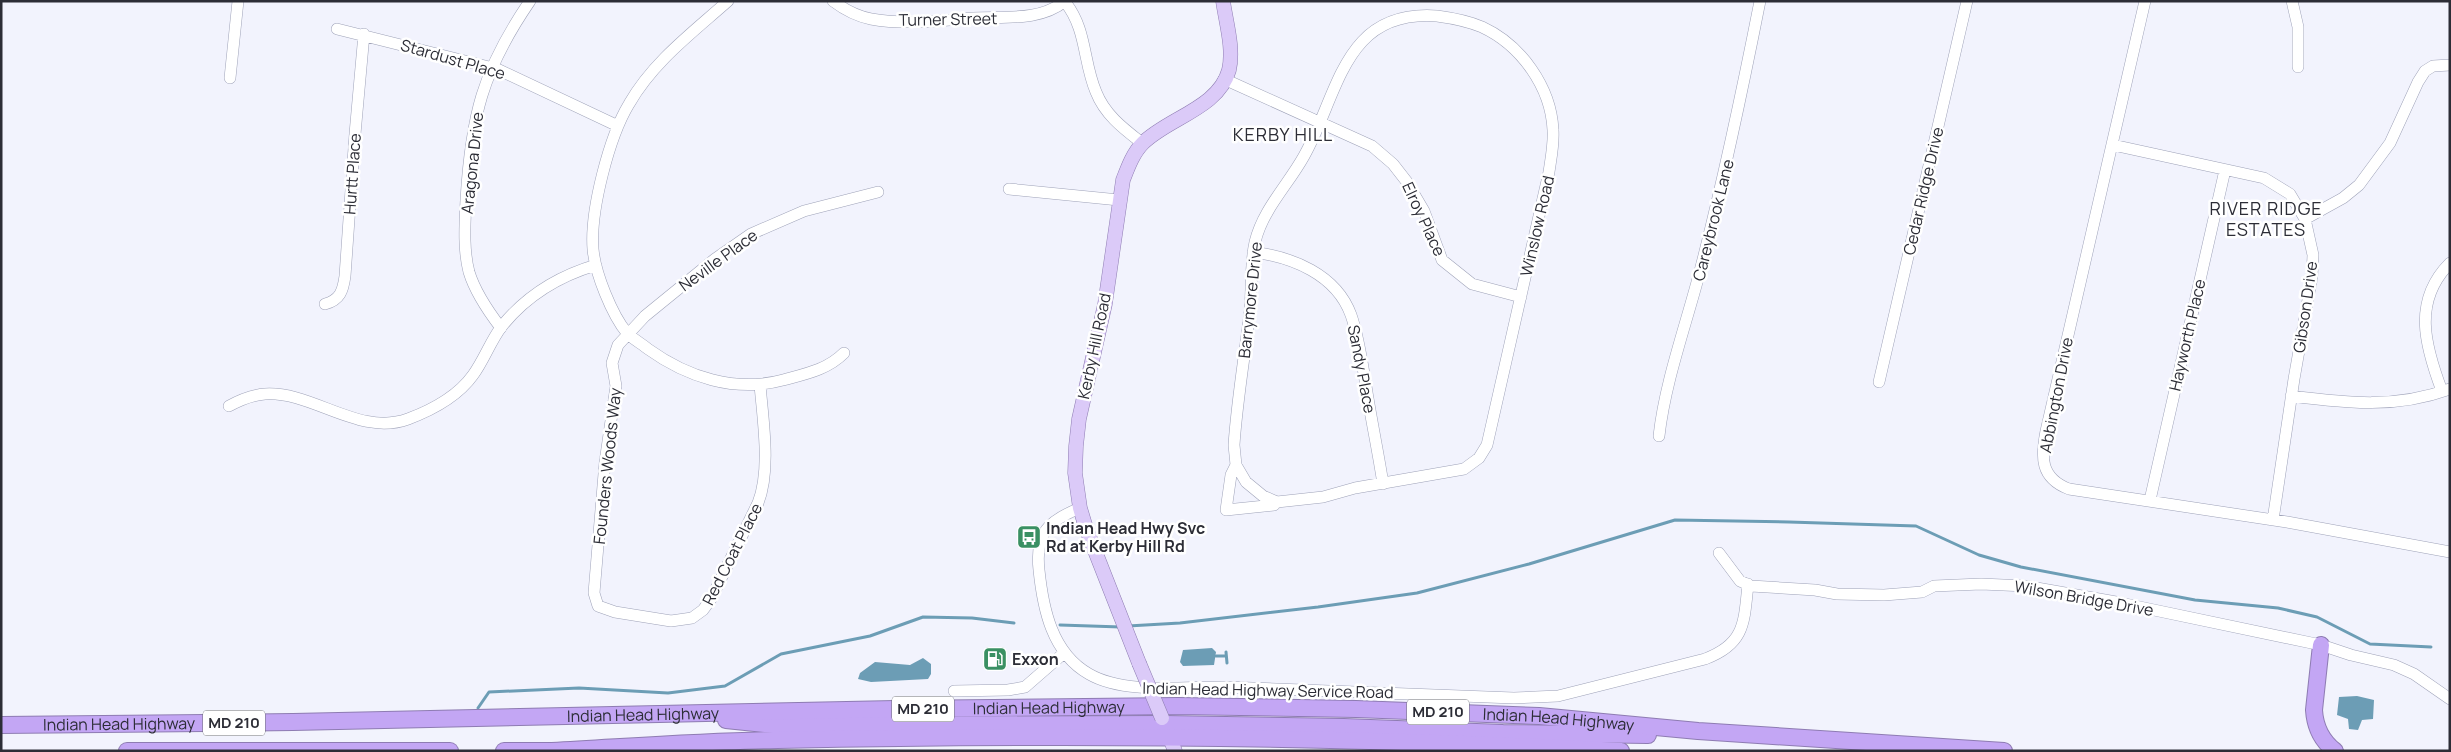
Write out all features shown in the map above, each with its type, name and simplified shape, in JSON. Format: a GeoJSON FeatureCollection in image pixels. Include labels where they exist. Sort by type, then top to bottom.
{"type":"FeatureCollection","features":[{"type":"Feature","properties":{"kind":"highway"},"geometry":{"type":"LineString","coordinates":[[2321,645],[2314,710],[2315,719],[2320,732],[2335,751]]}},
{"type":"Feature","properties":{"kind":"highway","name":"Indian Head Highway"},"geometry":{"type":"LineString","coordinates":[[1,725],[293,722],[668,713],[1178,706],[1356,709],[1539,716],[1698,731],[2004,751]]}},
{"type":"Feature","properties":{"kind":"highway"},"geometry":{"type":"LineString","coordinates":[[668,713],[774,725],[1502,744],[1622,751]]}},
{"type":"Feature","properties":{"kind":"highway"},"geometry":{"type":"LineString","coordinates":[[504,751],[775,740],[1168,734],[1344,727],[1623,736],[1698,731]]}},
{"type":"Feature","properties":{"kind":"highway"},"geometry":{"type":"LineString","coordinates":[[552,750],[580,751]]}},
{"type":"Feature","properties":{"kind":"highway","name":"Indian Head Highway"},"geometry":{"type":"LineString","coordinates":[[127,751],[450,751]]}},
{"type":"Feature","properties":{"kind":"main road","name":"Kerby Hill Road"},"geometry":{"type":"LineString","coordinates":[[1168,734],[1080,508],[1075,473],[1076,446],[1081,408],[1105,304],[1119,200],[1127,170],[1142,143],[1220,88],[1228,72],[1230,51],[1223,1]]}},
{"type":"Feature","properties":{"kind":"street"},"geometry":{"type":"LineString","coordinates":[[230,78],[238,1]]}},
{"type":"Feature","properties":{"kind":"street","name":"Aragona Drive"},"geometry":{"type":"LineString","coordinates":[[500,328],[472,280],[466,243],[466,197],[472,135],[479,102],[491,67],[504,40],[530,1]]}},
{"type":"Feature","properties":{"kind":"street"},"geometry":{"type":"LineString","coordinates":[[728,1],[654,69],[629,103],[618,126],[604,175],[595,218],[593,249],[596,264],[611,304],[628,333],[667,362],[690,374],[725,382],[760,385],[821,369],[844,353]]}},
{"type":"Feature","properties":{"kind":"street","name":"Turner Street"},"geometry":{"type":"LineString","coordinates":[[833,1],[854,14],[872,19],[902,22],[1024,17],[1052,10],[1065,2]]}},
{"type":"Feature","properties":{"kind":"street","name":"Careybrook Lane"},"geometry":{"type":"LineString","coordinates":[[1659,436],[1664,401],[1685,330],[1734,136],[1760,1]]}},
{"type":"Feature","properties":{"kind":"street","name":"Cedar Ridge Drive"},"geometry":{"type":"LineString","coordinates":[[1879,382],[1967,1]]}},
{"type":"Feature","properties":{"kind":"street","name":"Abbington Drive"},"geometry":{"type":"LineString","coordinates":[[2145,1],[2062,358],[2042,458],[2052,478],[2069,489],[2273,520],[2450,552]]}},
{"type":"Feature","properties":{"kind":"street"},"geometry":{"type":"LineString","coordinates":[[2292,1],[2298,38],[2298,68]]}},
{"type":"Feature","properties":{"kind":"street"},"geometry":{"type":"LineString","coordinates":[[1065,2],[1073,11],[1083,37],[1092,80],[1101,102],[1119,124],[1142,143]]}},
{"type":"Feature","properties":{"kind":"street","name":"Winslow Road"},"geometry":{"type":"LineString","coordinates":[[1226,510],[1323,497],[1355,488],[1458,471],[1470,467],[1479,458],[1489,438],[1549,172],[1553,131],[1549,109],[1539,81],[1521,57],[1504,40],[1473,23],[1437,16],[1413,16],[1382,26],[1360,42],[1350,56],[1320,121]]}},
{"type":"Feature","properties":{"kind":"street","name":"Stardust Place"},"geometry":{"type":"LineString","coordinates":[[337,29],[364,34],[491,67],[618,126]]}},
{"type":"Feature","properties":{"kind":"street","name":"Hurtt Place"},"geometry":{"type":"LineString","coordinates":[[325,304],[336,301],[341,295],[345,276],[354,134],[364,34]]}},
{"type":"Feature","properties":{"kind":"street"},"geometry":{"type":"LineString","coordinates":[[2305,219],[2343,198],[2359,185],[2376,165],[2390,143],[2425,71],[2433,66],[2450,65]]}},
{"type":"Feature","properties":{"kind":"street","name":"Elroy Place"},"geometry":{"type":"LineString","coordinates":[[1224,79],[1372,146],[1393,164],[1408,182],[1424,210],[1442,260],[1479,287],[1521,298]]}},
{"type":"Feature","properties":{"kind":"street","name":"Barrymore Drive"},"geometry":{"type":"LineString","coordinates":[[1277,502],[1263,496],[1240,475],[1236,465],[1234,445],[1250,309],[1253,252],[1261,224],[1303,158],[1320,121]]}},
{"type":"Feature","properties":{"kind":"street","name":"Gibson Drive"},"geometry":{"type":"LineString","coordinates":[[2113,145],[2258,176],[2280,186],[2295,200],[2305,219],[2310,238],[2313,265],[2273,520]]}},
{"type":"Feature","properties":{"kind":"street","name":"Hayworth Place"},"geometry":{"type":"LineString","coordinates":[[2150,500],[2225,170]]}},
{"type":"Feature","properties":{"kind":"street"},"geometry":{"type":"LineString","coordinates":[[1009,189],[1119,200]]}},
{"type":"Feature","properties":{"kind":"street","name":"Neville Place"},"geometry":{"type":"LineString","coordinates":[[628,333],[698,272],[751,234],[804,212],[878,192]]}},
{"type":"Feature","properties":{"kind":"street","name":"Sandy Place"},"geometry":{"type":"LineString","coordinates":[[1253,252],[1298,262],[1322,278],[1347,305],[1358,337],[1383,484]]}},
{"type":"Feature","properties":{"kind":"street"},"geometry":{"type":"LineString","coordinates":[[2291,396],[2371,404],[2406,400],[2446,390],[2427,339],[2425,314],[2434,281],[2450,263]]}},
{"type":"Feature","properties":{"kind":"street"},"geometry":{"type":"LineString","coordinates":[[229,406],[255,395],[282,394],[359,418],[386,423],[406,420],[433,408],[460,388],[473,375],[500,328],[512,314],[546,286],[566,275],[596,264]]}},
{"type":"Feature","properties":{"kind":"street","name":"Founders Woods Way"},"geometry":{"type":"LineString","coordinates":[[596,604],[594,593],[598,567],[604,476],[616,386],[612,363],[616,348],[628,333]]}},
{"type":"Feature","properties":{"kind":"street","name":"Red Coat Place"},"geometry":{"type":"LineString","coordinates":[[596,604],[603,609],[616,612],[678,622],[692,618],[708,605],[761,495],[765,463],[760,385]]}},
{"type":"Feature","properties":{"kind":"street","name":"Barrymore Drive"},"geometry":{"type":"LineString","coordinates":[[1226,510],[1230,474],[1236,465]]}},
{"type":"Feature","properties":{"kind":"street","name":"Indian Head Highway Service Road"},"geometry":{"type":"LineString","coordinates":[[1080,508],[1062,516],[1048,527],[1039,545],[1037,554],[1048,622],[1064,653],[1090,674],[1115,684],[1133,687],[1237,688],[1514,698],[1558,696],[1705,659],[1724,650],[1734,643],[1740,633],[1744,622],[1748,584]]}},
{"type":"Feature","properties":{"kind":"street"},"geometry":{"type":"LineString","coordinates":[[1719,553],[1740,580],[1748,584]]}},
{"type":"Feature","properties":{"kind":"street","name":"Wilson Bridge Drive"},"geometry":{"type":"LineString","coordinates":[[1748,584],[1837,594],[1884,595],[1922,592],[1934,586],[1981,584],[2031,586],[2321,645],[2394,665],[2414,674],[2450,699]]}},
{"type":"Feature","properties":{"kind":"street"},"geometry":{"type":"LineString","coordinates":[[954,690],[994,690],[1025,687],[1064,653]]}},
{"type":"Feature","properties":{"kind":"water"},"geometry":{"type":"Polygon","coordinates":[[[1212,648],[1216,652],[1214,665],[1183,666],[1180,662],[1183,650],[1212,648]]]}},
{"type":"Feature","properties":{"kind":"water"},"geometry":{"type":"Polygon","coordinates":[[[923,658],[931,664],[931,674],[928,679],[871,682],[858,679],[860,673],[875,662],[910,665],[923,658]]]}},
{"type":"Feature","properties":{"kind":"water"},"geometry":{"type":"Polygon","coordinates":[[[2357,696],[2374,700],[2373,719],[2362,720],[2358,730],[2349,729],[2348,719],[2337,715],[2339,697],[2357,696]]]}},
{"type":"Feature","properties":{"kind":"waterway"},"geometry":{"type":"LineString","coordinates":[[1128,626],[1180,623],[1417,593],[1529,564],[1675,520],[1916,526],[1979,555],[2021,567],[2195,600],[2278,608],[2317,617],[2370,644],[2431,647]]}},
{"type":"Feature","properties":{"kind":"waterway"},"geometry":{"type":"LineString","coordinates":[[478,708],[489,692],[579,688],[668,693],[725,686],[781,654],[870,636],[923,617],[972,618],[1014,623]]}},
{"type":"Feature","properties":{"kind":"waterway"},"geometry":{"type":"LineString","coordinates":[[1060,625],[1121,627]]}},
{"type":"Feature","properties":{"kind":"waterway"},"geometry":{"type":"LineString","coordinates":[[1226,652],[1227,663]]}},
{"type":"Feature","properties":{"kind":"waterway"},"geometry":{"type":"LineString","coordinates":[[1216,656],[1226,656]]}},
{"type":"Feature","properties":{"kind":"place","name":"Indian Head Hwy Svc Rd at Kerby Hill Rd"},"geometry":{"type":"Point","coordinates":[1029,537]}},
{"type":"Feature","properties":{"kind":"place","name":"Exxon"},"geometry":{"type":"Point","coordinates":[995,659]}},
{"type":"Feature","properties":{"kind":"district","name":"KERBY HILL"},"geometry":{"type":"Point","coordinates":[1283,135]}},
{"type":"Feature","properties":{"kind":"district","name":"RIVER RIDGE ESTATES"},"geometry":{"type":"Point","coordinates":[2266,219]}}]}
